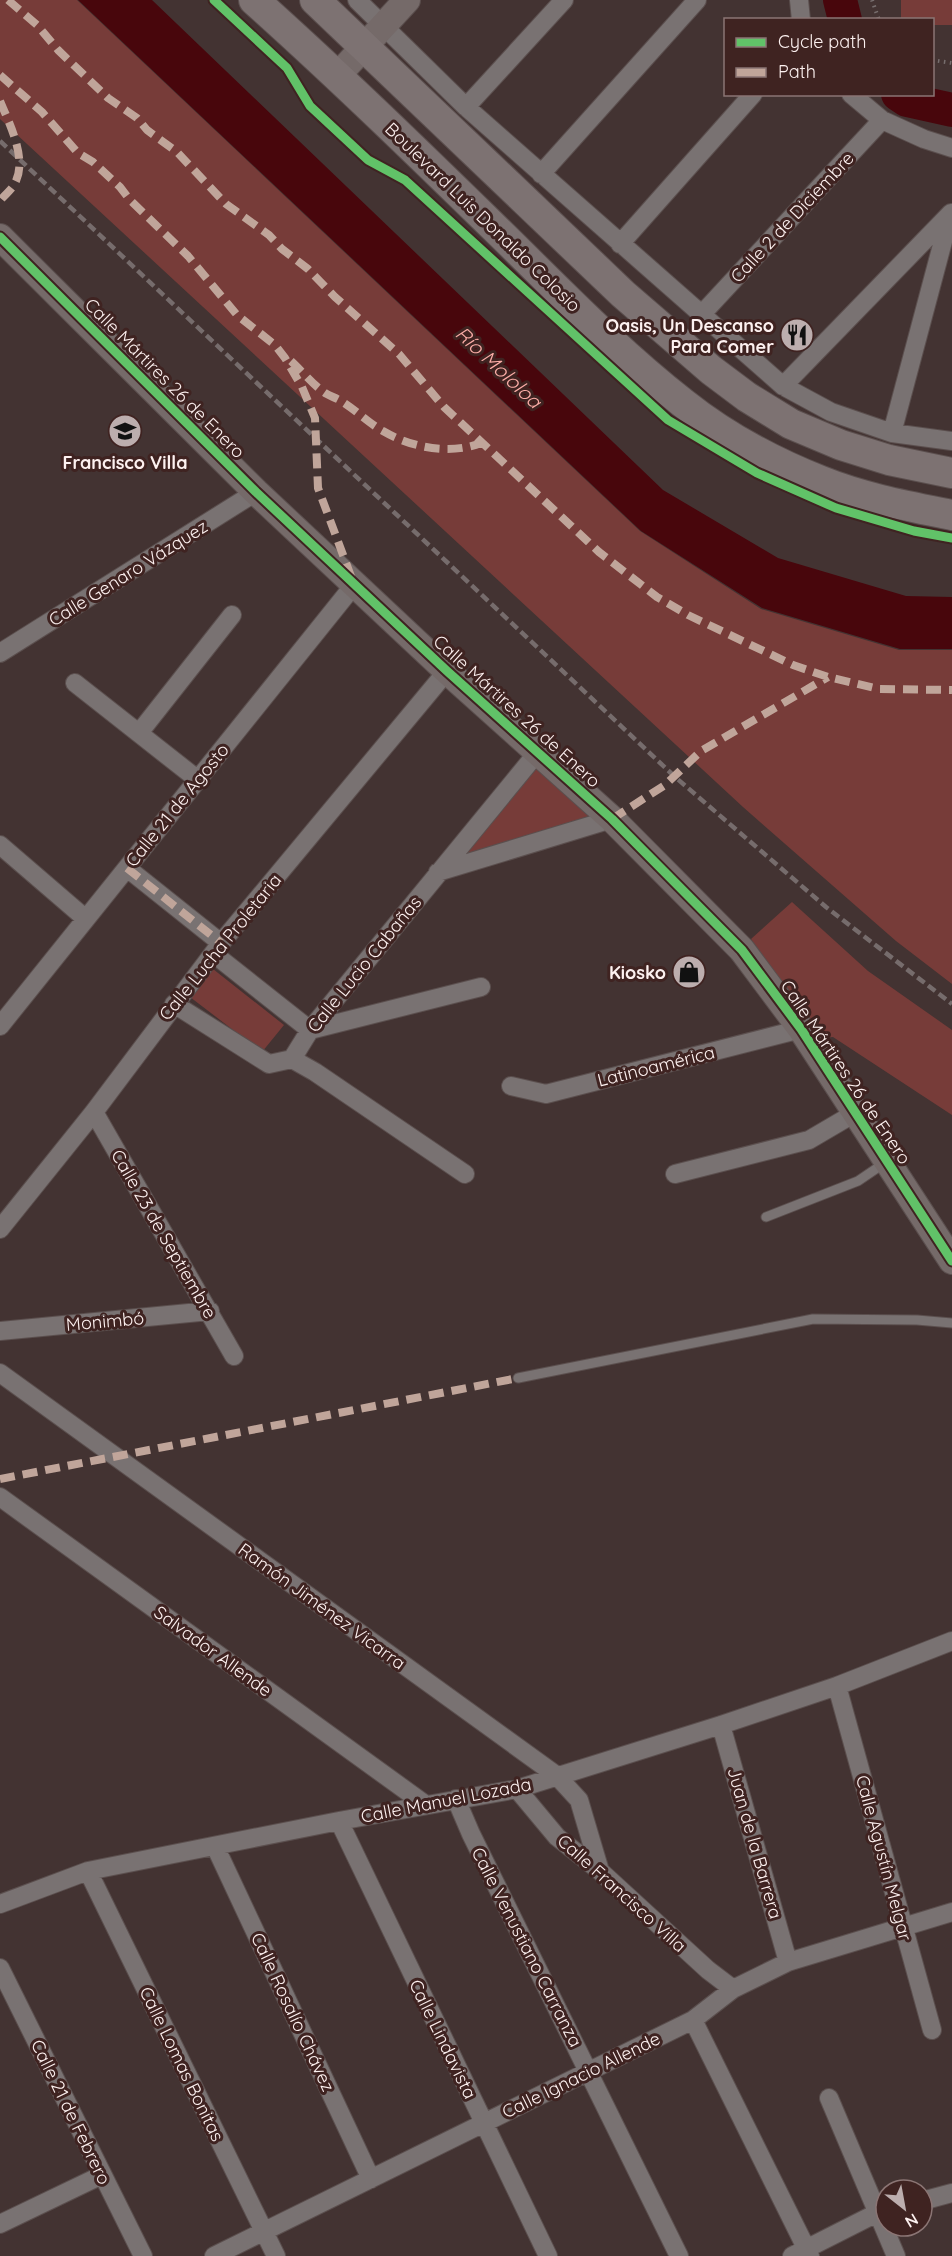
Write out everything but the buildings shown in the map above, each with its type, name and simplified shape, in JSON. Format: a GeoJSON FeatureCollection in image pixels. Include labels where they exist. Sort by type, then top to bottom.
{"type":"FeatureCollection","features":[{"type":"Feature","properties":{"kind":"main road","name":"Boulevard Luis Donaldo Colosio"},"geometry":{"type":"LineString","coordinates":[[254,0],[338,75],[608,339],[684,404],[762,453],[821,481],[879,501],[952,515]]}},
{"type":"Feature","properties":{"kind":"main road"},"geometry":{"type":"LineString","coordinates":[[315,0],[374,35],[623,294],[711,370],[747,397],[791,424],[841,445],[889,460],[952,473]]}},
{"type":"Feature","properties":{"kind":"street"},"geometry":{"type":"LineString","coordinates":[[357,0],[374,35],[466,107],[783,386],[831,412],[892,433],[952,441]]}},
{"type":"Feature","properties":{"kind":"street"},"geometry":{"type":"LineString","coordinates":[[338,75],[407,0]]}},
{"type":"Feature","properties":{"kind":"street"},"geometry":{"type":"LineString","coordinates":[[466,107],[564,0]]}},
{"type":"Feature","properties":{"kind":"street"},"geometry":{"type":"LineString","coordinates":[[541,174],[697,0]]}},
{"type":"Feature","properties":{"kind":"street"},"geometry":{"type":"LineString","coordinates":[[799,0],[801,18]]}},
{"type":"Feature","properties":{"kind":"street"},"geometry":{"type":"LineString","coordinates":[[620,244],[751,96]]}},
{"type":"Feature","properties":{"kind":"street"},"geometry":{"type":"LineString","coordinates":[[853,96],[882,120],[924,139],[952,148]]}},
{"type":"Feature","properties":{"kind":"street","name":"Calle 2 de Diciembre"},"geometry":{"type":"LineString","coordinates":[[701,315],[882,120]]}},
{"type":"Feature","properties":{"kind":"street"},"geometry":{"type":"LineString","coordinates":[[783,386],[951,212]]}},
{"type":"Feature","properties":{"kind":"street"},"geometry":{"type":"LineString","coordinates":[[892,433],[951,212]]}},
{"type":"Feature","properties":{"kind":"street","name":"Calle Mártires 26 de Enero"},"geometry":{"type":"LineString","coordinates":[[0,237],[256,492],[447,671],[612,819],[742,950],[801,1029],[952,1261]]}},
{"type":"Feature","properties":{"kind":"street","name":"Calle Genaro Vázquez"},"geometry":{"type":"LineString","coordinates":[[0,653],[256,492]]}},
{"type":"Feature","properties":{"kind":"street","name":"Calle 21 de Agosto"},"geometry":{"type":"LineString","coordinates":[[0,1026],[354,585]]}},
{"type":"Feature","properties":{"kind":"street"},"geometry":{"type":"LineString","coordinates":[[139,733],[232,615]]}},
{"type":"Feature","properties":{"kind":"street","name":"Calle Lucha Proletaria"},"geometry":{"type":"LineString","coordinates":[[0,1229],[218,948],[447,671]]}},
{"type":"Feature","properties":{"kind":"street"},"geometry":{"type":"LineString","coordinates":[[75,683],[197,779]]}},
{"type":"Feature","properties":{"kind":"street","name":"Calle Lucio Cabañas"},"geometry":{"type":"LineString","coordinates":[[292,1059],[310,1030],[537,753]]}},
{"type":"Feature","properties":{"kind":"street"},"geometry":{"type":"LineString","coordinates":[[438,872],[612,819]]}},
{"type":"Feature","properties":{"kind":"street"},"geometry":{"type":"LineString","coordinates":[[0,845],[86,920]]}},
{"type":"Feature","properties":{"kind":"street"},"geometry":{"type":"LineString","coordinates":[[127,868],[310,1030],[482,987]]}},
{"type":"Feature","properties":{"kind":"street"},"geometry":{"type":"LineString","coordinates":[[174,1004],[269,1064],[292,1059],[315,1072],[465,1174]]}},
{"type":"Feature","properties":{"kind":"street","name":"Latinoamérica"},"geometry":{"type":"LineString","coordinates":[[511,1086],[546,1094],[801,1029]]}},
{"type":"Feature","properties":{"kind":"street","name":"Calle 23 de Septiembre"},"geometry":{"type":"LineString","coordinates":[[93,1112],[234,1356]]}},
{"type":"Feature","properties":{"kind":"street"},"geometry":{"type":"LineString","coordinates":[[675,1174],[809,1140],[855,1113]]}},
{"type":"Feature","properties":{"kind":"street","name":"Monimbó"},"geometry":{"type":"LineString","coordinates":[[0,1331],[210,1311]]}},
{"type":"Feature","properties":{"kind":"street","name":"Ramón Jiménez Vicarra"},"geometry":{"type":"LineString","coordinates":[[0,1373],[556,1775],[579,1800],[600,1871]]}},
{"type":"Feature","properties":{"kind":"street","name":"Salvador Allende"},"geometry":{"type":"LineString","coordinates":[[0,1497],[426,1805]]}},
{"type":"Feature","properties":{"kind":"street","name":"Calle Manuel Lozada"},"geometry":{"type":"LineString","coordinates":[[0,1904],[88,1871],[517,1788],[721,1725],[951,1647]]}},
{"type":"Feature","properties":{"kind":"street","name":"Calle Agustín Melgar"},"geometry":{"type":"LineString","coordinates":[[837,1686],[932,2030]]}},
{"type":"Feature","properties":{"kind":"street","name":"Juan de la Barrera"},"geometry":{"type":"LineString","coordinates":[[721,1725],[788,1962]]}},
{"type":"Feature","properties":{"kind":"street","name":"Calle Francisco Villa"},"geometry":{"type":"LineString","coordinates":[[517,1788],[557,1837],[600,1871],[708,1970],[733,1989]]}},
{"type":"Feature","properties":{"kind":"street","name":"Calle Venustiano Carranza"},"geometry":{"type":"LineString","coordinates":[[456,1799],[471,1834],[679,2256]]}},
{"type":"Feature","properties":{"kind":"street","name":"Calle Lindavista"},"geometry":{"type":"LineString","coordinates":[[339,1821],[548,2256]]}},
{"type":"Feature","properties":{"kind":"street","name":"Calle Rosalío Chávez"},"geometry":{"type":"LineString","coordinates":[[215,1846],[371,2179]]}},
{"type":"Feature","properties":{"kind":"street","name":"Calle Lomas Bonitas"},"geometry":{"type":"LineString","coordinates":[[88,1871],[276,2256]]}},
{"type":"Feature","properties":{"kind":"street","name":"Calle Ignacio Allende"},"geometry":{"type":"LineString","coordinates":[[214,2256],[693,2020],[733,1989],[788,1962],[952,1912]]}},
{"type":"Feature","properties":{"kind":"street","name":"Calle 21 de Febrero"},"geometry":{"type":"LineString","coordinates":[[0,1968],[143,2256]]}},
{"type":"Feature","properties":{"kind":"street"},"geometry":{"type":"LineString","coordinates":[[693,2020],[803,2254],[874,2216]]}},
{"type":"Feature","properties":{"kind":"street"},"geometry":{"type":"LineString","coordinates":[[829,2098],[874,2195]]}},
{"type":"Feature","properties":{"kind":"street"},"geometry":{"type":"LineString","coordinates":[[0,2224],[102,2175]]}},
{"type":"Feature","properties":{"kind":"street"},"geometry":{"type":"LineString","coordinates":[[934,2198],[952,2193]]}},
{"type":"Feature","properties":{"kind":"street"},"geometry":{"type":"LineString","coordinates":[[890,2238],[896,2256]]}},
{"type":"Feature","properties":{"kind":"lane"},"geometry":{"type":"LineString","coordinates":[[766,1217],[858,1181],[887,1161]]}},
{"type":"Feature","properties":{"kind":"lane"},"geometry":{"type":"LineString","coordinates":[[518,1378],[813,1319],[917,1320],[952,1323]]}},
{"type":"Feature","properties":{"kind":"path"},"geometry":{"type":"LineString","coordinates":[[872,0],[878,18]]}},
{"type":"Feature","properties":{"kind":"path"},"geometry":{"type":"LineString","coordinates":[[934,60],[952,63]]}},
{"type":"Feature","properties":{"kind":"shaded area"},"geometry":{"type":"Polygon","coordinates":[[[0,0],[77,0],[640,531],[761,609],[899,650],[952,650],[952,984],[896,941],[743,807],[0,119],[0,0]]]}},
{"type":"Feature","properties":{"kind":"shaded area"},"geometry":{"type":"Polygon","coordinates":[[[901,0],[952,0],[952,25],[934,25],[934,18],[901,18],[901,0]]]}},
{"type":"Feature","properties":{"kind":"shaded area"},"geometry":{"type":"Polygon","coordinates":[[[537,753],[612,819],[438,872],[537,753]]]}},
{"type":"Feature","properties":{"kind":"shaded area"},"geometry":{"type":"Polygon","coordinates":[[[792,902],[868,971],[952,1030],[952,1115],[833,1037],[821,1038],[751,939],[792,902]]]}},
{"type":"Feature","properties":{"kind":"shaded area"},"geometry":{"type":"Polygon","coordinates":[[[213,969],[284,1025],[262,1052],[190,997],[213,969]]]}},
{"type":"Feature","properties":{"kind":"water","name":"Río Mololoa"},"geometry":{"type":"Polygon","coordinates":[[[78,0],[152,0],[663,490],[778,558],[906,596],[952,597],[952,649],[900,649],[762,608],[641,531],[78,0]]]}},
{"type":"Feature","properties":{"kind":"waterway"},"geometry":{"type":"LineString","coordinates":[[840,0],[844,18]]}},
{"type":"Feature","properties":{"kind":"waterway"},"geometry":{"type":"LineString","coordinates":[[901,96],[907,100],[952,110]]}},
{"type":"Feature","properties":{"kind":"railway"},"geometry":{"type":"LineString","coordinates":[[0,141],[674,776],[826,907],[952,1004]]}},
{"type":"Feature","properties":{"kind":"marked path"},"geometry":{"type":"LineString","coordinates":[[8,0],[37,25],[58,50],[108,98],[137,118],[147,130],[177,152],[226,204],[269,235],[282,249],[308,269],[335,297],[399,354],[444,407],[599,552],[657,597],[688,615],[793,665],[828,677],[879,689],[952,690]]}},
{"type":"Feature","properties":{"kind":"marked path"},"geometry":{"type":"LineString","coordinates":[[0,75],[42,112],[78,153],[93,162],[120,187],[130,200],[188,256],[237,315],[275,345],[285,358],[302,387],[315,418],[318,488],[352,579]]}},
{"type":"Feature","properties":{"kind":"marked path"},"geometry":{"type":"LineString","coordinates":[[0,101],[16,141],[19,163],[15,183],[0,201]]}},
{"type":"Feature","properties":{"kind":"marked path"},"geometry":{"type":"LineString","coordinates":[[291,361],[325,393],[341,401],[394,437],[406,442],[444,449],[457,449],[481,443]]}},
{"type":"Feature","properties":{"kind":"marked path"},"geometry":{"type":"LineString","coordinates":[[612,819],[665,785],[701,751],[828,677]]}},
{"type":"Feature","properties":{"kind":"marked path"},"geometry":{"type":"LineString","coordinates":[[127,868],[221,943]]}},
{"type":"Feature","properties":{"kind":"marked path"},"geometry":{"type":"LineString","coordinates":[[0,1479],[518,1378]]}},
{"type":"Feature","properties":{"kind":"cycle path"},"geometry":{"type":"LineString","coordinates":[[214,0],[287,68],[310,106],[368,160],[405,180],[668,420],[757,473],[836,508],[914,531],[952,538]]}},
{"type":"Feature","properties":{"kind":"cycle path"},"geometry":{"type":"LineString","coordinates":[[0,237],[256,492],[447,671],[612,819],[742,950],[801,1029],[952,1261]]}},
{"type":"Feature","properties":{"kind":"place","name":"Oasis, Un Descanso Para Comer"},"geometry":{"type":"Point","coordinates":[797,335]}},
{"type":"Feature","properties":{"kind":"place","name":"Francisco Villa"},"geometry":{"type":"Point","coordinates":[125,431]}},
{"type":"Feature","properties":{"kind":"place","name":"Kiosko"},"geometry":{"type":"Point","coordinates":[689,972]}}]}
